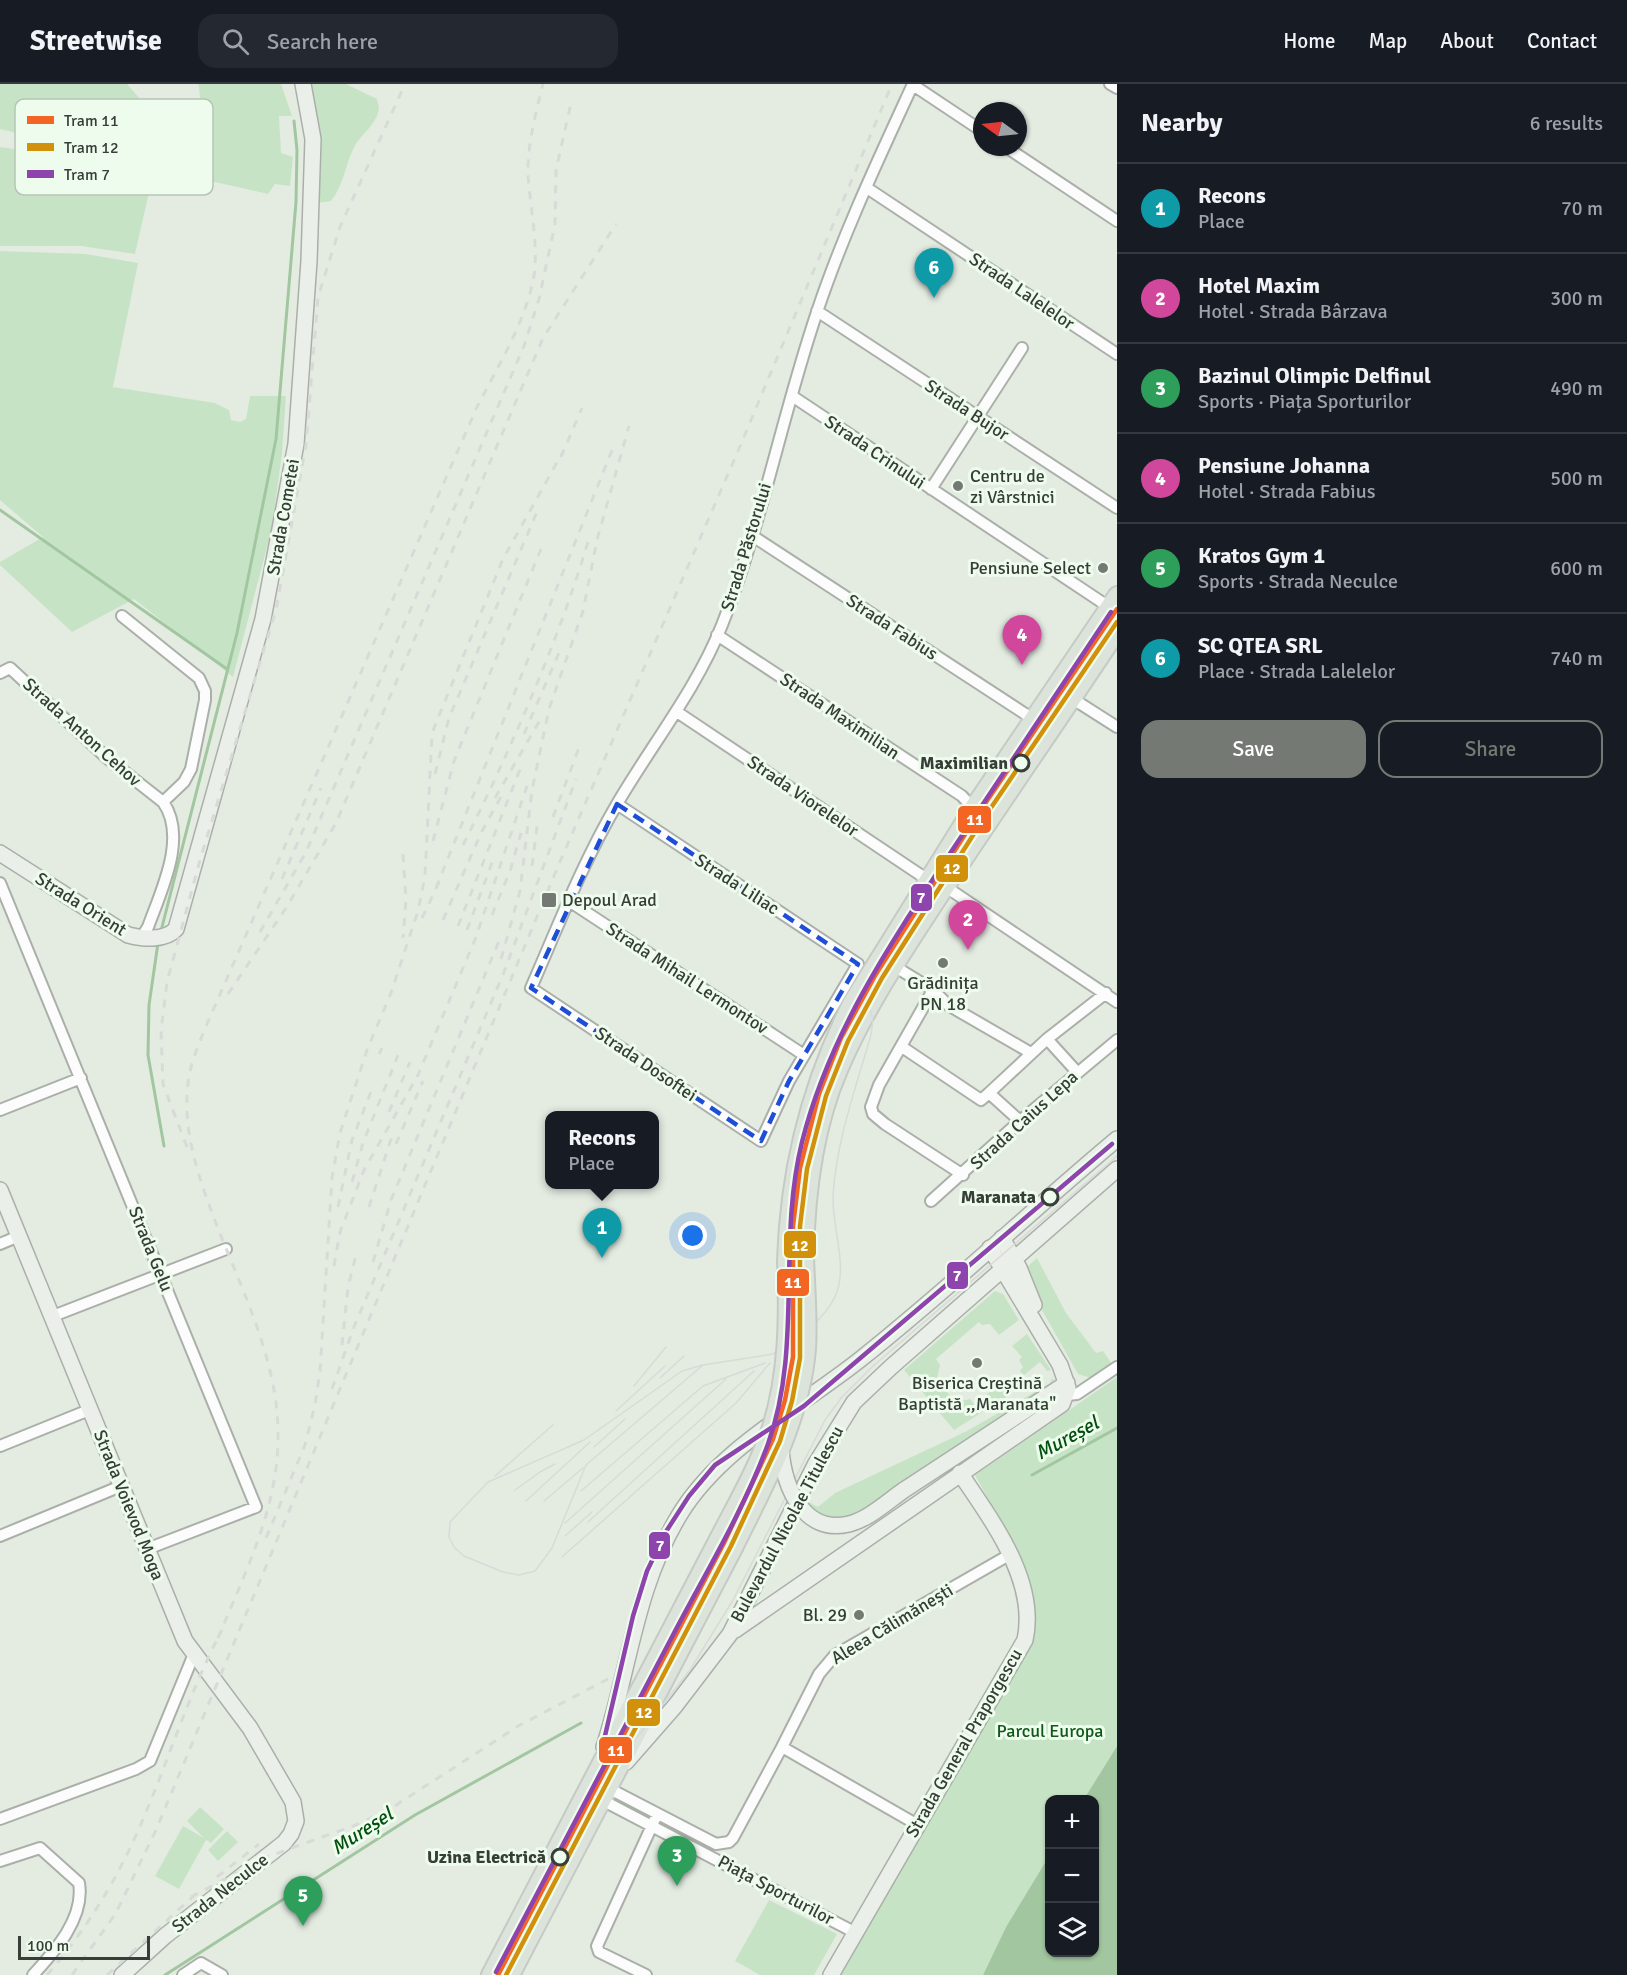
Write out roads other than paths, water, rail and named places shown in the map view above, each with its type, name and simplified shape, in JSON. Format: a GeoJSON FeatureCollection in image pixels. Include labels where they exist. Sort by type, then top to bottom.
{"type":"FeatureCollection","features":[{"type":"Feature","properties":{"kind":"main road"},"geometry":{"type":"LineString","coordinates":[[490,1975],[754,1468],[777,1407],[787,1337],[786,1260],[789,1200],[804,1123],[826,1055],[852,1002],[972,808],[1113,601]]}},
{"type":"Feature","properties":{"kind":"main road"},"geometry":{"type":"LineString","coordinates":[[511,1975],[734,1548],[781,1450],[798,1399],[806,1357],[807,1203],[820,1131],[838,1071],[860,1024],[894,966],[1117,632]]}},
{"type":"Feature","properties":{"kind":"street","name":"Strada Cometei"},"geometry":{"type":"LineString","coordinates":[[168,936],[176,929],[250,670],[277,555],[296,444],[309,261],[313,139],[303,84]]}},
{"type":"Feature","properties":{"kind":"street"},"geometry":{"type":"LineString","coordinates":[[1110,84],[1117,88]]}},
{"type":"Feature","properties":{"kind":"street"},"geometry":{"type":"LineString","coordinates":[[913,85],[973,125]]}},
{"type":"Feature","properties":{"kind":"street","name":"Strada Păstorului"},"geometry":{"type":"LineString","coordinates":[[531,988],[569,901],[617,804],[677,712],[717,635],[751,535],[817,311],[867,188],[913,85]]}},
{"type":"Feature","properties":{"kind":"street"},"geometry":{"type":"LineString","coordinates":[[1020,156],[1117,221]]}},
{"type":"Feature","properties":{"kind":"street","name":"Strada Lalelelor"},"geometry":{"type":"LineString","coordinates":[[867,188],[1117,354]]}},
{"type":"Feature","properties":{"kind":"street","name":"Strada Bujor"},"geometry":{"type":"LineString","coordinates":[[817,311],[1117,508]]}},
{"type":"Feature","properties":{"kind":"street"},"geometry":{"type":"LineString","coordinates":[[931,489],[1022,348]]}},
{"type":"Feature","properties":{"kind":"street","name":"Strada Crinului"},"geometry":{"type":"LineString","coordinates":[[792,396],[931,489],[1113,601]]}},
{"type":"Feature","properties":{"kind":"street","name":"Strada Fabius"},"geometry":{"type":"LineString","coordinates":[[751,535],[1033,719]]}},
{"type":"Feature","properties":{"kind":"street"},"geometry":{"type":"LineString","coordinates":[[122,616],[199,678],[205,691],[188,776],[163,802],[171,813],[174,833],[171,854],[145,938]]}},
{"type":"Feature","properties":{"kind":"street","name":"Strada Maximilian"},"geometry":{"type":"LineString","coordinates":[[717,635],[962,796],[972,808],[989,821]]}},
{"type":"Feature","properties":{"kind":"street","name":"Strada Anton Cehov"},"geometry":{"type":"LineString","coordinates":[[0,673],[10,668],[107,758],[163,802]]}},
{"type":"Feature","properties":{"kind":"street"},"geometry":{"type":"LineString","coordinates":[[1073,699],[1113,724],[1117,711]]}},
{"type":"Feature","properties":{"kind":"street","name":"Strada Viorelelor"},"geometry":{"type":"LineString","coordinates":[[677,712],[928,879]]}},
{"type":"Feature","properties":{"kind":"street","name":"Strada Liliac"},"geometry":{"type":"LineString","coordinates":[[617,804],[858,964],[804,1055]]}},
{"type":"Feature","properties":{"kind":"street","name":"Strada Orient"},"geometry":{"type":"LineString","coordinates":[[0,853],[124,933],[145,938],[168,936]]}},
{"type":"Feature","properties":{"kind":"street","name":"Strada Gelu"},"geometry":{"type":"LineString","coordinates":[[0,883],[256,1507],[147,1549]]}},
{"type":"Feature","properties":{"kind":"street"},"geometry":{"type":"LineString","coordinates":[[946,887],[1117,1002]]}},
{"type":"Feature","properties":{"kind":"street","name":"Strada Mihail Lermontov"},"geometry":{"type":"LineString","coordinates":[[569,901],[804,1055]]}},
{"type":"Feature","properties":{"kind":"street"},"geometry":{"type":"LineString","coordinates":[[894,966],[933,990],[948,1005],[1030,1053]]}},
{"type":"Feature","properties":{"kind":"street","name":"Strada Dosoftei"},"geometry":{"type":"LineString","coordinates":[[531,988],[761,1140],[775,1108],[804,1055]]}},
{"type":"Feature","properties":{"kind":"street"},"geometry":{"type":"LineString","coordinates":[[933,990],[872,1098],[873,1114],[963,1175]]}},
{"type":"Feature","properties":{"kind":"street"},"geometry":{"type":"LineString","coordinates":[[902,1047],[981,1100],[991,1094],[1030,1053],[1106,993]]}},
{"type":"Feature","properties":{"kind":"street"},"geometry":{"type":"LineString","coordinates":[[1047,1039],[1077,1072]]}},
{"type":"Feature","properties":{"kind":"street","name":"Strada Caius Lepa"},"geometry":{"type":"LineString","coordinates":[[931,1201],[963,1175],[1020,1121],[1117,1040]]}},
{"type":"Feature","properties":{"kind":"street"},"geometry":{"type":"LineString","coordinates":[[0,1110],[81,1078]]}},
{"type":"Feature","properties":{"kind":"street"},"geometry":{"type":"LineString","coordinates":[[991,1094],[1020,1121]]}},
{"type":"Feature","properties":{"kind":"street"},"geometry":{"type":"LineString","coordinates":[[607,1789],[595,1788],[597,1770],[613,1720],[644,1591],[664,1543],[691,1499],[715,1472],[747,1443],[863,1358],[1117,1139]]}},
{"type":"Feature","properties":{"kind":"street","name":"Bulevardul Nicolae Titulescu"},"geometry":{"type":"LineString","coordinates":[[607,1789],[730,1634],[820,1457],[854,1402],[1117,1168]]}},
{"type":"Feature","properties":{"kind":"street","name":"Strada Voievod Moga"},"geometry":{"type":"LineString","coordinates":[[0,1190],[185,1641],[250,1728],[293,1802]]}},
{"type":"Feature","properties":{"kind":"street"},"geometry":{"type":"LineString","coordinates":[[0,1244],[19,1236]]}},
{"type":"Feature","properties":{"kind":"street"},"geometry":{"type":"LineString","coordinates":[[1002,1238],[1009,1263],[1047,1341],[1067,1389],[1077,1394],[1117,1367]]}},
{"type":"Feature","properties":{"kind":"street"},"geometry":{"type":"LineString","coordinates":[[990,1248],[1009,1263]]}},
{"type":"Feature","properties":{"kind":"street"},"geometry":{"type":"LineString","coordinates":[[53,1316],[226,1249]]}},
{"type":"Feature","properties":{"kind":"street"},"geometry":{"type":"LineString","coordinates":[[781,1450],[785,1481],[791,1495],[803,1510],[822,1521],[843,1525],[858,1521],[1067,1389]]}},
{"type":"Feature","properties":{"kind":"street"},"geometry":{"type":"LineString","coordinates":[[730,1634],[1062,1404],[1067,1389]]}},
{"type":"Feature","properties":{"kind":"street"},"geometry":{"type":"LineString","coordinates":[[0,1446],[89,1410]]}},
{"type":"Feature","properties":{"kind":"street","name":"Strada General Praporgescu"},"geometry":{"type":"LineString","coordinates":[[831,1975],[916,1824],[1025,1640],[1028,1616],[1023,1584],[1009,1555],[960,1473]]}},
{"type":"Feature","properties":{"kind":"street"},"geometry":{"type":"LineString","coordinates":[[0,1536],[121,1486]]}},
{"type":"Feature","properties":{"kind":"street","name":"Aleea Călimănești"},"geometry":{"type":"LineString","coordinates":[[782,1747],[819,1674],[835,1655],[1009,1555]]}},
{"type":"Feature","properties":{"kind":"street"},"geometry":{"type":"LineString","coordinates":[[0,1819],[136,1769],[150,1761],[194,1654]]}},
{"type":"Feature","properties":{"kind":"street"},"geometry":{"type":"LineString","coordinates":[[782,1747],[916,1824]]}},
{"type":"Feature","properties":{"kind":"street","name":"Piața Sporturilor"},"geometry":{"type":"LineString","coordinates":[[607,1789],[716,1844],[729,1842],[782,1747]]}},
{"type":"Feature","properties":{"kind":"street","name":"Piața Sporturilor"},"geometry":{"type":"LineString","coordinates":[[607,1789],[651,1826],[854,1932]]}},
{"type":"Feature","properties":{"kind":"street","name":"Strada Neculce"},"geometry":{"type":"LineString","coordinates":[[123,1975],[165,1936],[284,1843],[291,1834],[296,1821],[293,1802]]}},
{"type":"Feature","properties":{"kind":"street"},"geometry":{"type":"LineString","coordinates":[[646,1975],[599,1952],[597,1946],[657,1814]]}},
{"type":"Feature","properties":{"kind":"street"},"geometry":{"type":"LineString","coordinates":[[0,1861],[40,1848],[77,1880],[80,1890],[76,1914],[69,1929],[33,1975]]}},
{"type":"Feature","properties":{"kind":"street"},"geometry":{"type":"LineString","coordinates":[[183,1975],[201,1963],[222,1975]]}},
{"type":"Feature","properties":{"kind":"waterway"},"geometry":{"type":"LineString","coordinates":[[161,931],[237,633],[276,439],[296,202],[297,150],[294,121]]}},
{"type":"Feature","properties":{"kind":"waterway"},"geometry":{"type":"LineString","coordinates":[[0,510],[227,669]]}},
{"type":"Feature","properties":{"kind":"waterway"},"geometry":{"type":"LineString","coordinates":[[158,943],[149,1005],[148,1055],[164,1146]]}},
{"type":"Feature","properties":{"kind":"waterway","name":"Mureșel"},"geometry":{"type":"LineString","coordinates":[[1032,1475],[1117,1428]]}},
{"type":"Feature","properties":{"kind":"waterway","name":"Mureșel"},"geometry":{"type":"LineString","coordinates":[[165,1975],[415,1815],[581,1723]]}},
{"type":"Feature","properties":{"kind":"tram line","name":"11"},"geometry":{"type":"LineString","coordinates":[[498,1975],[724,1543],[773,1439],[785,1400],[793,1357],[793,1226],[800,1168],[819,1094],[841,1038],[876,974],[978,814],[1117,609]]}},
{"type":"Feature","properties":{"kind":"tram line","name":"7"},"geometry":{"type":"LineString","coordinates":[[496,1972],[724,1541],[748,1493],[768,1444],[785,1370],[791,1218],[795,1180],[802,1142],[829,1061],[847,1022],[889,948],[1111,612]]}},
{"type":"Feature","properties":{"kind":"tram line","name":"12"},"geometry":{"type":"LineString","coordinates":[[506,1975],[731,1546],[780,1441],[792,1401],[800,1358],[800,1226],[807,1169],[826,1096],[848,1041],[882,978],[984,818],[1117,622]]}},
{"type":"Feature","properties":{"kind":"tram line"},"geometry":{"type":"LineString","coordinates":[[913,924],[930,890]]}},
{"type":"Feature","properties":{"kind":"tram line"},"geometry":{"type":"LineString","coordinates":[[785,1349],[822,1316],[837,1292],[840,1281],[840,1257],[833,1196],[838,1155],[871,1035],[873,1020],[869,1007],[907,932]]}},
{"type":"Feature","properties":{"kind":"tram line","name":"7"},"geometry":{"type":"LineString","coordinates":[[604,1740],[633,1616],[647,1571],[667,1530],[689,1496],[715,1465],[804,1406],[1112,1144]]}},
{"type":"Feature","properties":{"kind":"tram line"},"geometry":{"type":"LineString","coordinates":[[619,1755],[626,1751],[690,1670],[733,1600],[825,1420],[842,1397],[873,1366],[1117,1156]]}},
{"type":"Feature","properties":{"kind":"tram line"},"geometry":{"type":"LineString","coordinates":[[703,1365],[586,1465],[552,1548],[535,1571],[519,1575],[503,1572],[464,1556],[454,1547],[449,1537],[450,1522],[488,1482],[584,1440],[682,1371],[703,1365],[773,1354],[790,1344]]}},
{"type":"Feature","properties":{"kind":"tram line"},"geometry":{"type":"LineString","coordinates":[[634,1386],[666,1347]]}},
{"type":"Feature","properties":{"kind":"tram line"},"geometry":{"type":"LineString","coordinates":[[660,1378],[684,1356]]}},
{"type":"Feature","properties":{"kind":"tram line"},"geometry":{"type":"LineString","coordinates":[[581,1491],[703,1386],[765,1363]]}},
{"type":"Feature","properties":{"kind":"tram line"},"geometry":{"type":"LineString","coordinates":[[562,1557],[736,1403],[770,1363]]}},
{"type":"Feature","properties":{"kind":"tram line"},"geometry":{"type":"LineString","coordinates":[[616,1411],[665,1366]]}},
{"type":"Feature","properties":{"kind":"tram line"},"geometry":{"type":"LineString","coordinates":[[588,1522],[754,1371]]}},
{"type":"Feature","properties":{"kind":"tram line"},"geometry":{"type":"LineString","coordinates":[[565,1523],[726,1379]]}},
{"type":"Feature","properties":{"kind":"tram line"},"geometry":{"type":"LineString","coordinates":[[594,1447],[625,1419]]}},
{"type":"Feature","properties":{"kind":"tram line"},"geometry":{"type":"LineString","coordinates":[[495,1476],[553,1425]]}},
{"type":"Feature","properties":{"kind":"tram line"},"geometry":{"type":"LineString","coordinates":[[526,1501],[590,1442]]}},
{"type":"Feature","properties":{"kind":"tram line"},"geometry":{"type":"LineString","coordinates":[[515,1490],[555,1464]]}},
{"type":"Feature","properties":{"kind":"tram line"},"geometry":{"type":"LineString","coordinates":[[544,1501],[583,1468]]}},
{"type":"Feature","properties":{"kind":"tram line"},"geometry":{"type":"LineString","coordinates":[[565,1536],[592,1512]]}},
{"type":"Feature","properties":{"kind":"railway"},"geometry":{"type":"LineString","coordinates":[[187,1147],[163,1084],[161,1031],[167,982],[200,860],[276,610],[306,445],[318,297],[340,227],[405,84]]}},
{"type":"Feature","properties":{"kind":"railway"},"geometry":{"type":"LineString","coordinates":[[218,1638],[249,1564],[267,1513],[277,1461],[278,1434],[272,1380],[266,1354],[211,1209],[194,1157],[188,1121],[189,1076],[207,1024],[477,407],[512,339],[527,303],[535,267],[528,164],[532,129],[543,84]]}},
{"type":"Feature","properties":{"kind":"railway"},"geometry":{"type":"LineString","coordinates":[[72,1975],[116,1913],[156,1830],[559,864],[738,451],[892,84]]}},
{"type":"Feature","properties":{"kind":"railway"},"geometry":{"type":"LineString","coordinates":[[260,932],[306,852],[524,346],[539,299],[555,224],[556,170],[571,103]]}},
{"type":"Feature","properties":{"kind":"railway"},"geometry":{"type":"LineString","coordinates":[[228,994],[286,908],[336,823],[543,338],[616,224]]}},
{"type":"Feature","properties":{"kind":"railway"},"geometry":{"type":"LineString","coordinates":[[561,457],[582,408]]}},
{"type":"Feature","properties":{"kind":"railway"},"geometry":{"type":"LineString","coordinates":[[501,959],[520,891],[532,790],[549,709],[583,611],[597,540],[629,426]]}},
{"type":"Feature","properties":{"kind":"railway"},"geometry":{"type":"LineString","coordinates":[[436,888],[615,443]]}},
{"type":"Feature","properties":{"kind":"railway"},"geometry":{"type":"LineString","coordinates":[[266,1538],[305,1445],[315,1405],[320,1371],[332,1178],[340,1133],[367,1050],[391,993],[418,911],[425,876],[432,733],[503,559],[564,450]]}},
{"type":"Feature","properties":{"kind":"railway"},"geometry":{"type":"LineString","coordinates":[[435,774],[449,718],[537,512]]}},
{"type":"Feature","properties":{"kind":"railway"},"geometry":{"type":"LineString","coordinates":[[463,845],[533,693],[564,613],[590,535]]}},
{"type":"Feature","properties":{"kind":"railway"},"geometry":{"type":"LineString","coordinates":[[433,841],[454,761],[541,549]]}},
{"type":"Feature","properties":{"kind":"railway"},"geometry":{"type":"LineString","coordinates":[[524,734],[561,648]]}},
{"type":"Feature","properties":{"kind":"railway"},"geometry":{"type":"LineString","coordinates":[[495,798],[543,715]]}},
{"type":"Feature","properties":{"kind":"railway"},"geometry":{"type":"LineString","coordinates":[[553,817],[580,745]]}},
{"type":"Feature","properties":{"kind":"railway"},"geometry":{"type":"LineString","coordinates":[[458,926],[521,767]]}},
{"type":"Feature","properties":{"kind":"railway"},"geometry":{"type":"LineString","coordinates":[[332,1389],[354,1327],[504,972],[576,779]]}},
{"type":"Feature","properties":{"kind":"railway"},"geometry":{"type":"LineString","coordinates":[[334,1266],[340,1232],[364,1170],[418,1075],[476,937],[527,786]]}},
{"type":"Feature","properties":{"kind":"railway"},"geometry":{"type":"LineString","coordinates":[[282,879],[321,788]]}},
{"type":"Feature","properties":{"kind":"railway"},"geometry":{"type":"LineString","coordinates":[[443,920],[481,833],[503,793]]}},
{"type":"Feature","properties":{"kind":"railway"},"geometry":{"type":"LineString","coordinates":[[532,866],[538,819]]}},
{"type":"Feature","properties":{"kind":"railway"},"geometry":{"type":"LineString","coordinates":[[492,915],[510,871],[521,833]]}},
{"type":"Feature","properties":{"kind":"railway"},"geometry":{"type":"LineString","coordinates":[[403,854],[406,899],[403,938]]}},
{"type":"Feature","properties":{"kind":"railway"},"geometry":{"type":"LineString","coordinates":[[467,930],[493,860]]}},
{"type":"Feature","properties":{"kind":"railway"},"geometry":{"type":"LineString","coordinates":[[422,918],[440,880]]}},
{"type":"Feature","properties":{"kind":"railway"},"geometry":{"type":"LineString","coordinates":[[373,1262],[391,1200],[499,941]]}},
{"type":"Feature","properties":{"kind":"railway"},"geometry":{"type":"LineString","coordinates":[[379,1054],[382,1048]]}},
{"type":"Feature","properties":{"kind":"railway"},"geometry":{"type":"LineString","coordinates":[[352,1182],[363,1143],[398,1055]]}},
{"type":"Feature","properties":{"kind":"railway"},"geometry":{"type":"LineString","coordinates":[[389,1112],[410,1062]]}},
{"type":"Feature","properties":{"kind":"railway"},"geometry":{"type":"LineString","coordinates":[[396,1144],[423,1081]]}},
{"type":"Feature","properties":{"kind":"railway"},"geometry":{"type":"LineString","coordinates":[[338,1207],[352,1140],[372,1089]]}},
{"type":"Feature","properties":{"kind":"railway"},"geometry":{"type":"LineString","coordinates":[[369,1207],[393,1133]]}},
{"type":"Feature","properties":{"kind":"railway"},"geometry":{"type":"LineString","coordinates":[[342,1345],[348,1287],[357,1251]]}},
{"type":"Feature","properties":{"kind":"railway"},"geometry":{"type":"LineString","coordinates":[[47,1975],[97,1907],[128,1852],[199,1679],[222,1630]]}},
{"type":"Feature","properties":{"kind":"railway"},"geometry":{"type":"LineString","coordinates":[[191,1897],[267,1857],[361,1823],[393,1807],[520,1725],[608,1679]]}},
{"type":"Feature","properties":{"kind":"railway"},"geometry":{"type":"LineString","coordinates":[[217,1877],[259,1844]]}},
{"type":"Feature","properties":{"kind":"railway"},"geometry":{"type":"LineString","coordinates":[[107,1975],[198,1892]]}},
{"type":"Feature","properties":{"kind":"place","name":"SC QTEA SRL"},"geometry":{"type":"Point","coordinates":[934,298]}},
{"type":"Feature","properties":{"kind":"place","name":"Centru de zi Vârstnici"},"geometry":{"type":"Point","coordinates":[958,486]}},
{"type":"Feature","properties":{"kind":"place","name":"Pensiune Select"},"geometry":{"type":"Point","coordinates":[1103,568]}},
{"type":"Feature","properties":{"kind":"place","name":"Pensiune Johanna"},"geometry":{"type":"Point","coordinates":[1022,665]}},
{"type":"Feature","properties":{"kind":"place","name":"Maximilian"},"geometry":{"type":"Point","coordinates":[1021,763]}},
{"type":"Feature","properties":{"kind":"place","name":"Depoul Arad"},"geometry":{"type":"Point","coordinates":[549,900]}},
{"type":"Feature","properties":{"kind":"place","name":"Hotel Maxim"},"geometry":{"type":"Point","coordinates":[968,950]}},
{"type":"Feature","properties":{"kind":"place","name":"Grădinița PN 18"},"geometry":{"type":"Point","coordinates":[943,963]}},
{"type":"Feature","properties":{"kind":"place","name":"Maranata"},"geometry":{"type":"Point","coordinates":[1050,1197]}},
{"type":"Feature","properties":{"kind":"place","name":"Recons"},"geometry":{"type":"Point","coordinates":[602,1258]}},
{"type":"Feature","properties":{"kind":"place","name":"Biserica Creștină Baptistă ,,Maranata\""},"geometry":{"type":"Point","coordinates":[977,1363]}},
{"type":"Feature","properties":{"kind":"place","name":"Bl. 29"},"geometry":{"type":"Point","coordinates":[859,1615]}},
{"type":"Feature","properties":{"kind":"place","name":"Uzina Electrică"},"geometry":{"type":"Point","coordinates":[560,1857]}},
{"type":"Feature","properties":{"kind":"place","name":"Bazinul Olimpic Delfinul"},"geometry":{"type":"Point","coordinates":[677,1886]}},
{"type":"Feature","properties":{"kind":"place","name":"Kratos Gym 1"},"geometry":{"type":"Point","coordinates":[303,1926]}},
{"type":"Feature","properties":{"kind":"park label","name":"Parcul Europa"},"geometry":{"type":"Point","coordinates":[1050,1731]}}]}
